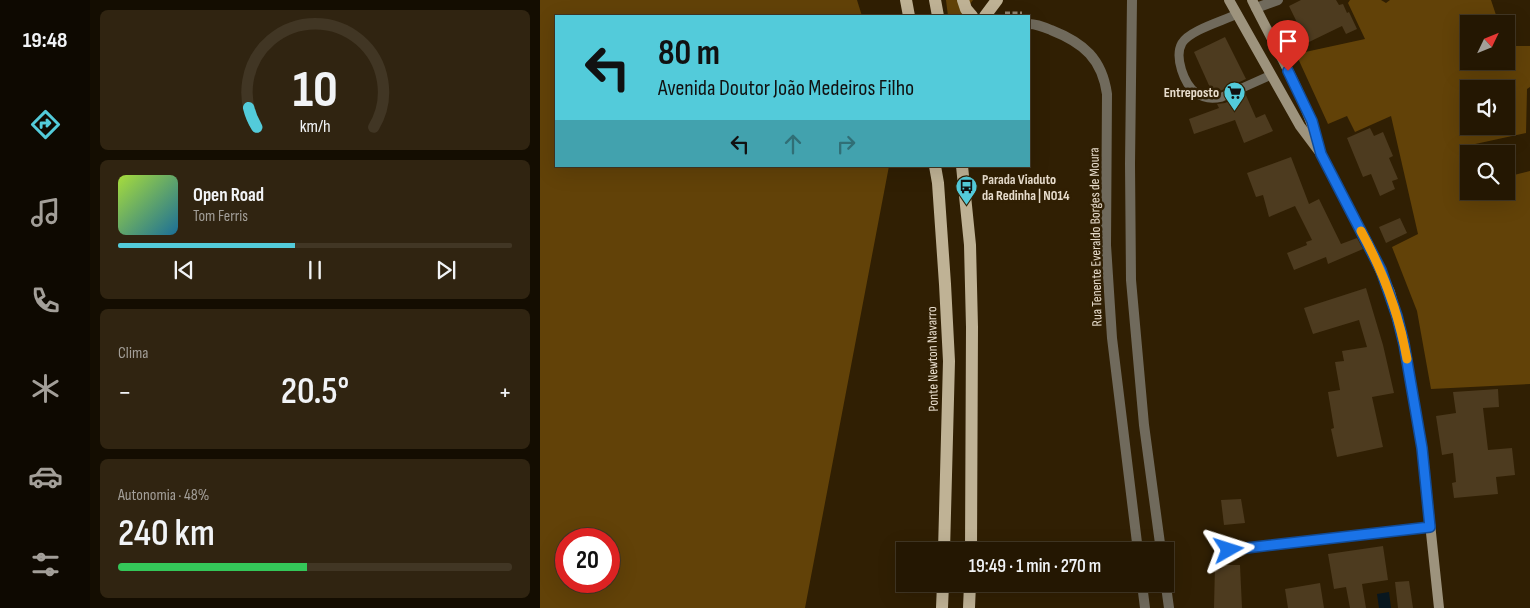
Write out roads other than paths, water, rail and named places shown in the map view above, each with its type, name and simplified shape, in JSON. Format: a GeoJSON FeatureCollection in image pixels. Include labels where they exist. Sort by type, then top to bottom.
{"type":"FeatureCollection","features":[{"type":"Feature","properties":{"kind":"main road"},"geometry":{"type":"LineString","coordinates":[[906,0],[909,15]]}},
{"type":"Feature","properties":{"kind":"main road"},"geometry":{"type":"LineString","coordinates":[[935,0],[938,15]]}},
{"type":"Feature","properties":{"kind":"main road"},"geometry":{"type":"LineString","coordinates":[[963,0],[966,9],[971,15]]}},
{"type":"Feature","properties":{"kind":"main road"},"geometry":{"type":"LineString","coordinates":[[985,15],[998,0]]}},
{"type":"Feature","properties":{"kind":"main road"},"geometry":{"type":"LineString","coordinates":[[1229,0],[1300,126],[1321,154],[1381,270],[1397,316],[1404,344],[1422,448],[1439,608]]}},
{"type":"Feature","properties":{"kind":"main road"},"geometry":{"type":"LineString","coordinates":[[1254,4],[1293,79],[1312,121],[1321,154]]}},
{"type":"Feature","properties":{"kind":"main road","name":"Ponte Newton Navarro"},"geometry":{"type":"LineString","coordinates":[[935,167],[938,183],[949,361],[944,542]]}},
{"type":"Feature","properties":{"kind":"main road"},"geometry":{"type":"LineString","coordinates":[[962,167],[970,245],[972,300],[971,542]]}},
{"type":"Feature","properties":{"kind":"main road"},"geometry":{"type":"LineString","coordinates":[[942,608],[943,592]]}},
{"type":"Feature","properties":{"kind":"main road"},"geometry":{"type":"LineString","coordinates":[[969,608],[970,592]]}},
{"type":"Feature","properties":{"kind":"street"},"geometry":{"type":"LineString","coordinates":[[1132,0],[1131,280],[1144,425],[1160,542]]}},
{"type":"Feature","properties":{"kind":"street"},"geometry":{"type":"LineString","coordinates":[[1254,4],[1278,0]]}},
{"type":"Feature","properties":{"kind":"street","name":"Rua Tenente Everaldo Borges de Moura"},"geometry":{"type":"LineString","coordinates":[[1030,24],[1036,24],[1064,35],[1084,48],[1096,61],[1105,77],[1107,94],[1106,245],[1112,338],[1137,542]]}},
{"type":"Feature","properties":{"kind":"street"},"geometry":{"type":"LineString","coordinates":[[1143,592],[1145,608]]}},
{"type":"Feature","properties":{"kind":"street"},"geometry":{"type":"LineString","coordinates":[[1167,592],[1169,608]]}},
{"type":"Feature","properties":{"kind":"lane"},"geometry":{"type":"LineString","coordinates":[[1238,14],[1190,35],[1183,43],[1179,52],[1188,84],[1195,93],[1205,98],[1215,99],[1270,75]]}},
{"type":"Feature","properties":{"kind":"lane"},"geometry":{"type":"LineString","coordinates":[[1229,550],[1430,527]]}},
{"type":"Feature","properties":{"kind":"place","name":"Entreposto"},"geometry":{"type":"Point","coordinates":[1235,111]}},
{"type":"Feature","properties":{"kind":"place","name":"Parada Viaduto da Redinha | N014"},"geometry":{"type":"Point","coordinates":[966,206]}}]}
